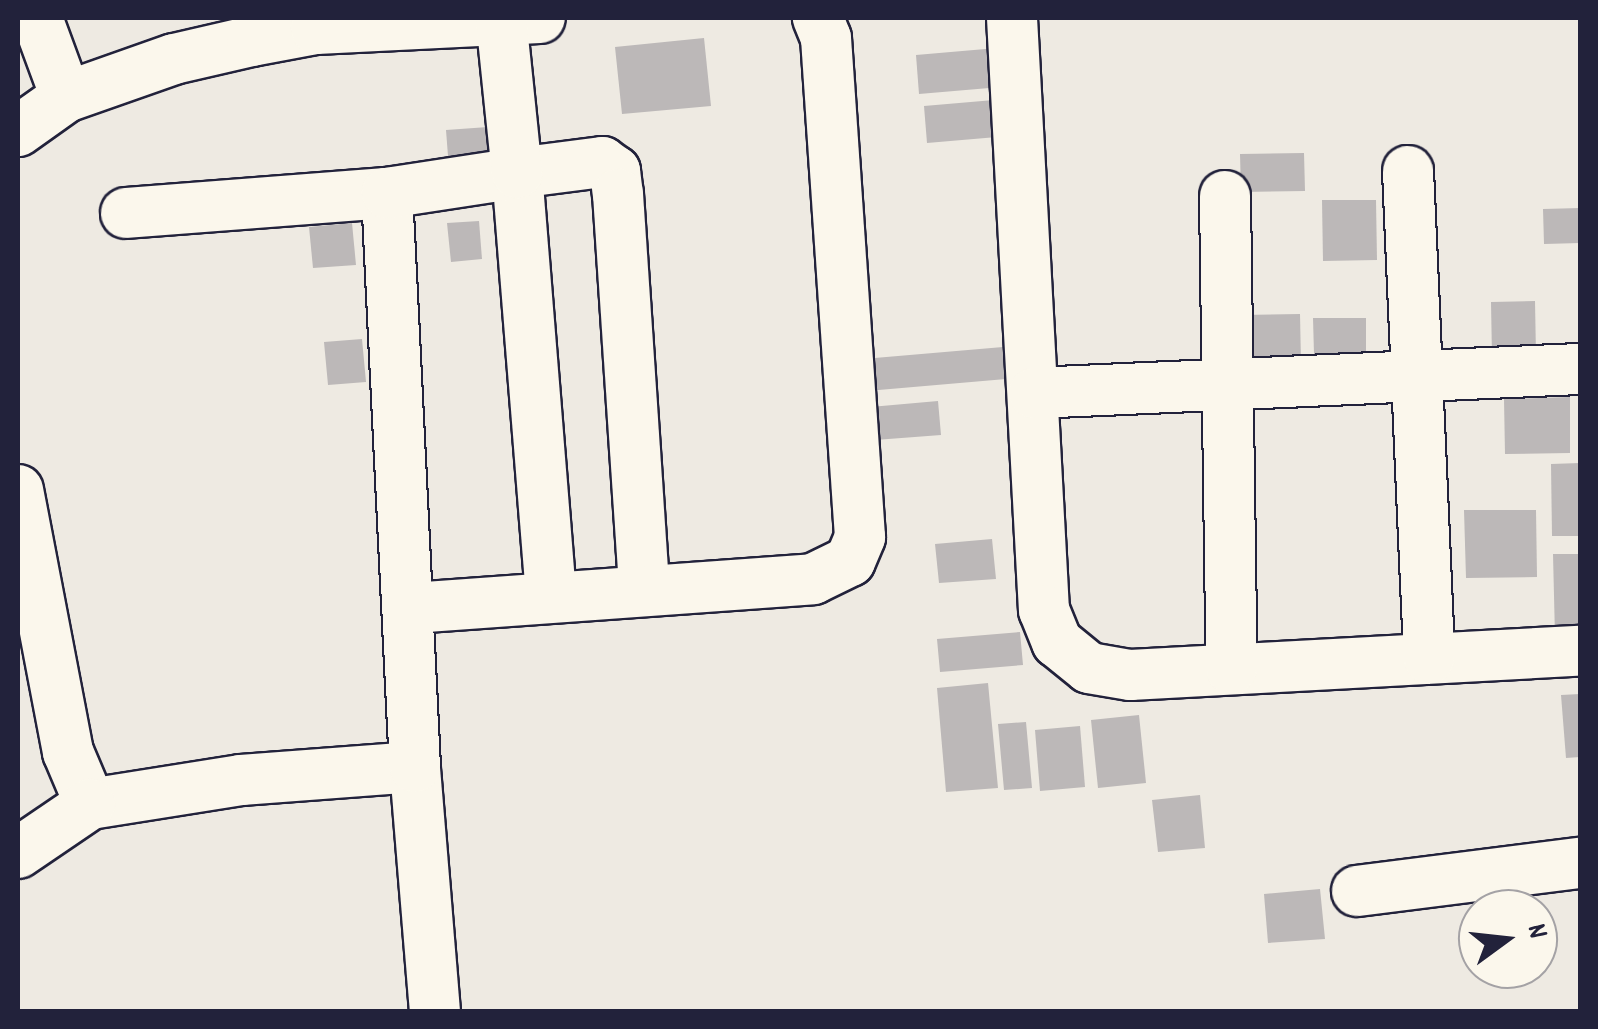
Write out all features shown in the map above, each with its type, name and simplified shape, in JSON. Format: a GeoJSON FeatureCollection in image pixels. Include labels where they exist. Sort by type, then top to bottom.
{"type":"FeatureCollection","features":[{"type":"Feature","properties":{"kind":"street"},"geometry":{"type":"LineString","coordinates":[[37,18],[66,97]]}},
{"type":"Feature","properties":{"kind":"street"},"geometry":{"type":"LineString","coordinates":[[412,608],[644,586],[813,579],[850,560],[860,537],[820,18]]}},
{"type":"Feature","properties":{"kind":"street"},"geometry":{"type":"LineString","coordinates":[[1012,18],[1044,610],[1056,642],[1089,668],[1116,673],[1580,651]]}},
{"type":"Feature","properties":{"kind":"street"},"geometry":{"type":"LineString","coordinates":[[18,130],[66,97],[174,59],[316,29],[515,19],[517,173],[550,595]]}},
{"type":"Feature","properties":{"kind":"street"},"geometry":{"type":"LineString","coordinates":[[126,214],[387,193],[602,162],[615,171],[644,586]]}},
{"type":"Feature","properties":{"kind":"street"},"geometry":{"type":"LineString","coordinates":[[1408,171],[1429,659]]}},
{"type":"Feature","properties":{"kind":"street"},"geometry":{"type":"LineString","coordinates":[[387,193],[412,608],[415,767],[435,1012]]}},
{"type":"Feature","properties":{"kind":"street"},"geometry":{"type":"LineString","coordinates":[[1225,196],[1232,384],[1232,669]]}},
{"type":"Feature","properties":{"kind":"street"},"geometry":{"type":"LineString","coordinates":[[1034,393],[1580,369]]}},
{"type":"Feature","properties":{"kind":"street"},"geometry":{"type":"LineString","coordinates":[[18,490],[68,752],[90,804]]}},
{"type":"Feature","properties":{"kind":"street"},"geometry":{"type":"LineString","coordinates":[[18,852],[90,804],[241,780],[415,767]]}},
{"type":"Feature","properties":{"kind":"street"},"geometry":{"type":"LineString","coordinates":[[1357,891],[1580,864]]}},
{"type":"Feature","properties":{"kind":"building"},"geometry":{"type":"Polygon","coordinates":[[[704,38],[711,106],[622,114],[615,47],[704,38]]]}},
{"type":"Feature","properties":{"kind":"building"},"geometry":{"type":"Polygon","coordinates":[[[997,48],[1001,87],[919,94],[916,55],[997,48]]]}},
{"type":"Feature","properties":{"kind":"building"},"geometry":{"type":"Polygon","coordinates":[[[994,100],[997,137],[927,143],[924,106],[994,100]]]}},
{"type":"Feature","properties":{"kind":"building"},"geometry":{"type":"Polygon","coordinates":[[[488,127],[491,166],[449,169],[446,130],[488,127]]]}},
{"type":"Feature","properties":{"kind":"building"},"geometry":{"type":"Polygon","coordinates":[[[1304,153],[1305,191],[1241,192],[1240,154],[1304,153]]]}},
{"type":"Feature","properties":{"kind":"building"},"geometry":{"type":"Polygon","coordinates":[[[1322,200],[1376,200],[1377,260],[1323,261],[1322,200]]]}},
{"type":"Feature","properties":{"kind":"building"},"geometry":{"type":"Polygon","coordinates":[[[1580,208],[1580,243],[1544,244],[1543,209],[1580,208]]]}},
{"type":"Feature","properties":{"kind":"building"},"geometry":{"type":"Polygon","coordinates":[[[479,221],[482,259],[451,262],[447,223],[479,221]]]}},
{"type":"Feature","properties":{"kind":"building"},"geometry":{"type":"Polygon","coordinates":[[[352,223],[356,265],[313,268],[309,227],[352,223]]]}},
{"type":"Feature","properties":{"kind":"building"},"geometry":{"type":"Polygon","coordinates":[[[1535,301],[1536,356],[1492,357],[1491,302],[1535,301]]]}},
{"type":"Feature","properties":{"kind":"building"},"geometry":{"type":"Polygon","coordinates":[[[1300,314],[1301,364],[1241,365],[1240,315],[1300,314]]]}},
{"type":"Feature","properties":{"kind":"building"},"geometry":{"type":"Polygon","coordinates":[[[1313,318],[1366,318],[1366,354],[1314,354],[1313,318]]]}},
{"type":"Feature","properties":{"kind":"building"},"geometry":{"type":"Polygon","coordinates":[[[362,339],[366,382],[328,385],[324,342],[362,339]]]}},
{"type":"Feature","properties":{"kind":"building"},"geometry":{"type":"Polygon","coordinates":[[[1003,347],[1006,379],[867,391],[863,359],[1003,347]]]}},
{"type":"Feature","properties":{"kind":"building"},"geometry":{"type":"Polygon","coordinates":[[[1570,397],[1570,453],[1505,454],[1504,399],[1570,397]]]}},
{"type":"Feature","properties":{"kind":"building"},"geometry":{"type":"Polygon","coordinates":[[[938,401],[941,435],[862,441],[859,408],[938,401]]]}},
{"type":"Feature","properties":{"kind":"building"},"geometry":{"type":"Polygon","coordinates":[[[1580,463],[1580,536],[1552,536],[1551,464],[1580,463]]]}},
{"type":"Feature","properties":{"kind":"building"},"geometry":{"type":"Polygon","coordinates":[[[1464,510],[1536,510],[1537,577],[1466,578],[1464,510]]]}},
{"type":"Feature","properties":{"kind":"building"},"geometry":{"type":"Polygon","coordinates":[[[992,539],[996,579],[939,583],[935,544],[992,539]]]}},
{"type":"Feature","properties":{"kind":"building"},"geometry":{"type":"Polygon","coordinates":[[[1553,554],[1580,554],[1580,637],[1555,637],[1553,554]]]}},
{"type":"Feature","properties":{"kind":"building"},"geometry":{"type":"Polygon","coordinates":[[[1020,632],[1023,665],[940,672],[937,639],[1020,632]]]}},
{"type":"Feature","properties":{"kind":"building"},"geometry":{"type":"Polygon","coordinates":[[[988,683],[998,788],[946,792],[937,688],[988,683]]]}},
{"type":"Feature","properties":{"kind":"building"},"geometry":{"type":"Polygon","coordinates":[[[1580,694],[1580,757],[1566,758],[1561,695],[1580,694]]]}},
{"type":"Feature","properties":{"kind":"building"},"geometry":{"type":"Polygon","coordinates":[[[1139,715],[1146,783],[1098,788],[1091,720],[1139,715]]]}},
{"type":"Feature","properties":{"kind":"building"},"geometry":{"type":"Polygon","coordinates":[[[1026,722],[1032,788],[1004,790],[998,724],[1026,722]]]}},
{"type":"Feature","properties":{"kind":"building"},"geometry":{"type":"Polygon","coordinates":[[[1080,726],[1085,787],[1040,791],[1035,730],[1080,726]]]}},
{"type":"Feature","properties":{"kind":"building"},"geometry":{"type":"Polygon","coordinates":[[[1200,795],[1205,848],[1158,852],[1152,800],[1200,795]]]}},
{"type":"Feature","properties":{"kind":"building"},"geometry":{"type":"Polygon","coordinates":[[[1320,889],[1325,939],[1268,943],[1264,894],[1320,889]]]}}]}
